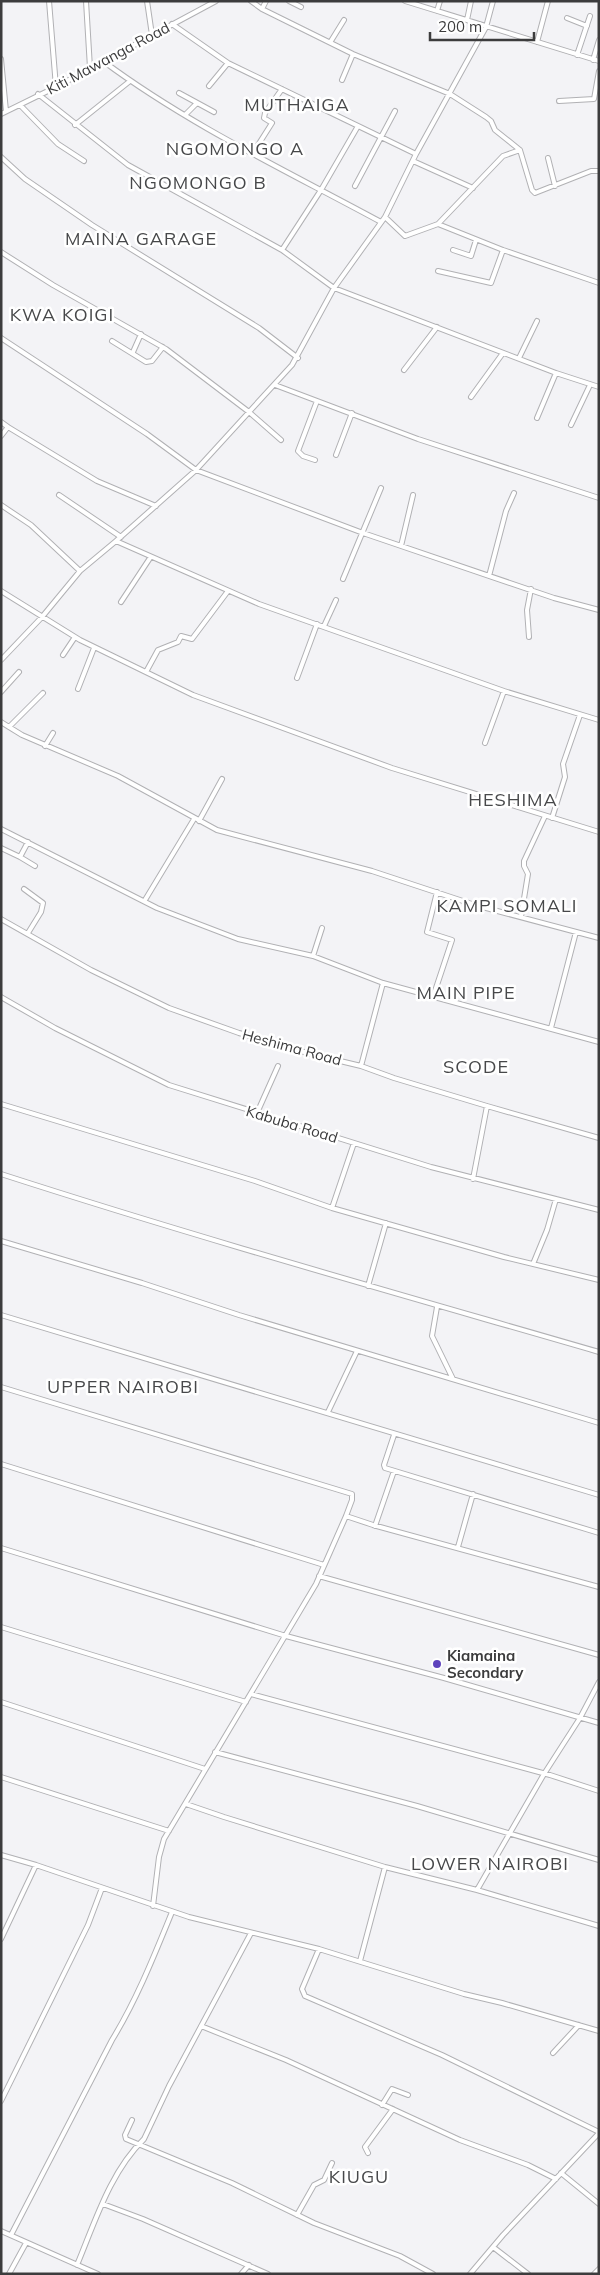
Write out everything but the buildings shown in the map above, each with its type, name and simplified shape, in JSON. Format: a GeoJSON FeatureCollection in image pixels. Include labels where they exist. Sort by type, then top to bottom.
{"type":"FeatureCollection","features":[{"type":"Feature","properties":{"kind":"street"},"geometry":{"type":"LineString","coordinates":[[49,1],[56,87]]}},
{"type":"Feature","properties":{"kind":"street"},"geometry":{"type":"LineString","coordinates":[[86,1],[90,68]]}},
{"type":"Feature","properties":{"kind":"street"},"geometry":{"type":"LineString","coordinates":[[147,1],[152,35]]}},
{"type":"Feature","properties":{"kind":"street","name":"Kiti Mawanga Road"},"geometry":{"type":"LineString","coordinates":[[4,113],[38,94],[56,87],[207,4],[216,1]]}},
{"type":"Feature","properties":{"kind":"street"},"geometry":{"type":"LineString","coordinates":[[251,1],[262,9],[331,41],[353,54],[450,94],[489,119],[495,130],[520,150],[533,192],[538,193],[591,171],[599,172]]}},
{"type":"Feature","properties":{"kind":"street"},"geometry":{"type":"LineString","coordinates":[[262,9],[266,1]]}},
{"type":"Feature","properties":{"kind":"street"},"geometry":{"type":"LineString","coordinates":[[289,1],[301,7]]}},
{"type":"Feature","properties":{"kind":"street"},"geometry":{"type":"LineString","coordinates":[[405,1],[599,61]]}},
{"type":"Feature","properties":{"kind":"street"},"geometry":{"type":"LineString","coordinates":[[437,11],[440,1]]}},
{"type":"Feature","properties":{"kind":"street"},"geometry":{"type":"LineString","coordinates":[[467,20],[471,1]]}},
{"type":"Feature","properties":{"kind":"street"},"geometry":{"type":"LineString","coordinates":[[1,660],[42,617],[80,570],[121,537],[196,470],[298,358],[334,288],[385,217],[416,154],[486,27],[493,1]]}},
{"type":"Feature","properties":{"kind":"street"},"geometry":{"type":"LineString","coordinates":[[537,42],[548,1]]}},
{"type":"Feature","properties":{"kind":"street"},"geometry":{"type":"LineString","coordinates":[[577,55],[590,16]]}},
{"type":"Feature","properties":{"kind":"street"},"geometry":{"type":"LineString","coordinates":[[567,18],[587,26]]}},
{"type":"Feature","properties":{"kind":"street"},"geometry":{"type":"LineString","coordinates":[[331,41],[344,20]]}},
{"type":"Feature","properties":{"kind":"street"},"geometry":{"type":"LineString","coordinates":[[172,24],[228,63],[416,154]]}},
{"type":"Feature","properties":{"kind":"street"},"geometry":{"type":"LineString","coordinates":[[593,60],[599,40]]}},
{"type":"Feature","properties":{"kind":"street"},"geometry":{"type":"LineString","coordinates":[[342,80],[353,54]]}},
{"type":"Feature","properties":{"kind":"street"},"geometry":{"type":"LineString","coordinates":[[1,59],[4,113]]}},
{"type":"Feature","properties":{"kind":"street"},"geometry":{"type":"LineString","coordinates":[[103,61],[130,81],[185,116],[381,222]]}},
{"type":"Feature","properties":{"kind":"street"},"geometry":{"type":"LineString","coordinates":[[209,86],[228,63]]}},
{"type":"Feature","properties":{"kind":"street"},"geometry":{"type":"LineString","coordinates":[[559,101],[594,99],[599,71]]}},
{"type":"Feature","properties":{"kind":"street"},"geometry":{"type":"LineString","coordinates":[[75,125],[130,81]]}},
{"type":"Feature","properties":{"kind":"street"},"geometry":{"type":"LineString","coordinates":[[253,153],[272,123],[264,116],[282,89]]}},
{"type":"Feature","properties":{"kind":"street"},"geometry":{"type":"LineString","coordinates":[[179,93],[214,112]]}},
{"type":"Feature","properties":{"kind":"street"},"geometry":{"type":"LineString","coordinates":[[38,94],[128,166],[282,250],[334,288],[556,373],[599,387]]}},
{"type":"Feature","properties":{"kind":"street"},"geometry":{"type":"LineString","coordinates":[[185,116],[197,103]]}},
{"type":"Feature","properties":{"kind":"street"},"geometry":{"type":"LineString","coordinates":[[20,105],[58,144],[84,161]]}},
{"type":"Feature","properties":{"kind":"street"},"geometry":{"type":"LineString","coordinates":[[355,186],[395,111]]}},
{"type":"Feature","properties":{"kind":"street"},"geometry":{"type":"LineString","coordinates":[[282,250],[322,190],[358,126]]}},
{"type":"Feature","properties":{"kind":"street"},"geometry":{"type":"LineString","coordinates":[[385,217],[405,236],[438,224],[502,156],[520,150]]}},
{"type":"Feature","properties":{"kind":"street"},"geometry":{"type":"LineString","coordinates":[[1,157],[32,184],[92,225],[259,328],[298,358]]}},
{"type":"Feature","properties":{"kind":"street"},"geometry":{"type":"LineString","coordinates":[[548,158],[555,186]]}},
{"type":"Feature","properties":{"kind":"street"},"geometry":{"type":"LineString","coordinates":[[413,161],[473,188]]}},
{"type":"Feature","properties":{"kind":"street"},"geometry":{"type":"LineString","coordinates":[[438,224],[503,250],[599,283]]}},
{"type":"Feature","properties":{"kind":"street"},"geometry":{"type":"LineString","coordinates":[[453,250],[471,256],[476,240]]}},
{"type":"Feature","properties":{"kind":"street"},"geometry":{"type":"LineString","coordinates":[[438,271],[491,284],[503,250]]}},
{"type":"Feature","properties":{"kind":"street"},"geometry":{"type":"LineString","coordinates":[[1,252],[163,348],[249,412],[281,440]]}},
{"type":"Feature","properties":{"kind":"street"},"geometry":{"type":"LineString","coordinates":[[519,358],[537,321]]}},
{"type":"Feature","properties":{"kind":"street"},"geometry":{"type":"LineString","coordinates":[[404,370],[437,327]]}},
{"type":"Feature","properties":{"kind":"street"},"geometry":{"type":"LineString","coordinates":[[133,352],[140,334]]}},
{"type":"Feature","properties":{"kind":"street"},"geometry":{"type":"LineString","coordinates":[[1,338],[147,434],[196,470],[363,533],[489,576],[599,610]]}},
{"type":"Feature","properties":{"kind":"street"},"geometry":{"type":"LineString","coordinates":[[112,340],[133,352],[142,361],[150,362],[163,348]]}},
{"type":"Feature","properties":{"kind":"street"},"geometry":{"type":"LineString","coordinates":[[471,397],[503,353]]}},
{"type":"Feature","properties":{"kind":"street"},"geometry":{"type":"LineString","coordinates":[[538,418],[556,373]]}},
{"type":"Feature","properties":{"kind":"street"},"geometry":{"type":"LineString","coordinates":[[275,385],[418,439],[599,498]]}},
{"type":"Feature","properties":{"kind":"street"},"geometry":{"type":"LineString","coordinates":[[571,425],[590,385]]}},
{"type":"Feature","properties":{"kind":"street"},"geometry":{"type":"LineString","coordinates":[[315,460],[303,456],[298,451],[317,400]]}},
{"type":"Feature","properties":{"kind":"street"},"geometry":{"type":"LineString","coordinates":[[336,455],[352,413]]}},
{"type":"Feature","properties":{"kind":"street"},"geometry":{"type":"LineString","coordinates":[[1,422],[107,486],[156,506]]}},
{"type":"Feature","properties":{"kind":"street"},"geometry":{"type":"LineString","coordinates":[[1,436],[8,427]]}},
{"type":"Feature","properties":{"kind":"street"},"geometry":{"type":"LineString","coordinates":[[343,579],[381,488]]}},
{"type":"Feature","properties":{"kind":"street"},"geometry":{"type":"LineString","coordinates":[[489,576],[504,517],[514,493]]}},
{"type":"Feature","properties":{"kind":"street"},"geometry":{"type":"LineString","coordinates":[[59,495],[121,537]]}},
{"type":"Feature","properties":{"kind":"street"},"geometry":{"type":"LineString","coordinates":[[401,546],[413,495]]}},
{"type":"Feature","properties":{"kind":"street"},"geometry":{"type":"LineString","coordinates":[[1,505],[26,520],[80,570]]}},
{"type":"Feature","properties":{"kind":"street"},"geometry":{"type":"LineString","coordinates":[[116,541],[228,592],[504,691],[599,720]]}},
{"type":"Feature","properties":{"kind":"street"},"geometry":{"type":"LineString","coordinates":[[121,602],[150,558]]}},
{"type":"Feature","properties":{"kind":"street"},"geometry":{"type":"LineString","coordinates":[[529,637],[527,610],[531,589]]}},
{"type":"Feature","properties":{"kind":"street"},"geometry":{"type":"LineString","coordinates":[[1,591],[94,648],[193,695],[345,752],[599,832]]}},
{"type":"Feature","properties":{"kind":"street"},"geometry":{"type":"LineString","coordinates":[[146,672],[158,650],[178,642],[181,636],[192,639],[228,592]]}},
{"type":"Feature","properties":{"kind":"street"},"geometry":{"type":"LineString","coordinates":[[324,626],[336,600]]}},
{"type":"Feature","properties":{"kind":"street"},"geometry":{"type":"LineString","coordinates":[[297,678],[317,624]]}},
{"type":"Feature","properties":{"kind":"street"},"geometry":{"type":"LineString","coordinates":[[63,655],[75,637]]}},
{"type":"Feature","properties":{"kind":"street"},"geometry":{"type":"LineString","coordinates":[[78,689],[94,648]]}},
{"type":"Feature","properties":{"kind":"street"},"geometry":{"type":"LineString","coordinates":[[1,692],[19,672]]}},
{"type":"Feature","properties":{"kind":"street"},"geometry":{"type":"LineString","coordinates":[[485,743],[504,691]]}},
{"type":"Feature","properties":{"kind":"street"},"geometry":{"type":"LineString","coordinates":[[9,727],[43,693]]}},
{"type":"Feature","properties":{"kind":"street"},"geometry":{"type":"LineString","coordinates":[[552,818],[564,777],[562,767],[580,715]]}},
{"type":"Feature","properties":{"kind":"street"},"geometry":{"type":"LineString","coordinates":[[1,722],[22,736],[118,776],[217,830],[372,871],[521,917],[599,938]]}},
{"type":"Feature","properties":{"kind":"street"},"geometry":{"type":"LineString","coordinates":[[45,746],[53,733]]}},
{"type":"Feature","properties":{"kind":"street"},"geometry":{"type":"LineString","coordinates":[[200,821],[222,779]]}},
{"type":"Feature","properties":{"kind":"street"},"geometry":{"type":"LineString","coordinates":[[521,917],[528,874],[524,861],[546,816]]}},
{"type":"Feature","properties":{"kind":"street"},"geometry":{"type":"LineString","coordinates":[[145,900],[194,819]]}},
{"type":"Feature","properties":{"kind":"street"},"geometry":{"type":"LineString","coordinates":[[1,829],[177,916],[238,939],[313,956],[383,983],[599,1042]]}},
{"type":"Feature","properties":{"kind":"street"},"geometry":{"type":"LineString","coordinates":[[20,857],[28,842]]}},
{"type":"Feature","properties":{"kind":"street"},"geometry":{"type":"LineString","coordinates":[[1,848],[35,866]]}},
{"type":"Feature","properties":{"kind":"street"},"geometry":{"type":"LineString","coordinates":[[24,889],[43,904],[41,912],[28,933]]}},
{"type":"Feature","properties":{"kind":"street"},"geometry":{"type":"LineString","coordinates":[[433,996],[452,942],[450,938],[427,932],[437,892]]}},
{"type":"Feature","properties":{"kind":"street","name":"Heshima Road"},"geometry":{"type":"LineString","coordinates":[[1,919],[91,970],[169,1008],[248,1036],[361,1066],[394,1078],[599,1138]]}},
{"type":"Feature","properties":{"kind":"street"},"geometry":{"type":"LineString","coordinates":[[313,956],[322,928]]}},
{"type":"Feature","properties":{"kind":"street"},"geometry":{"type":"LineString","coordinates":[[551,1028],[576,932]]}},
{"type":"Feature","properties":{"kind":"street"},"geometry":{"type":"LineString","coordinates":[[361,1066],[383,983]]}},
{"type":"Feature","properties":{"kind":"street","name":"Kabuba Road"},"geometry":{"type":"LineString","coordinates":[[1,997],[55,1028],[169,1084],[354,1143],[473,1178],[599,1210]]}},
{"type":"Feature","properties":{"kind":"street"},"geometry":{"type":"LineString","coordinates":[[257,1113],[278,1066]]}},
{"type":"Feature","properties":{"kind":"street"},"geometry":{"type":"LineString","coordinates":[[1,1104],[255,1181],[332,1208],[533,1264],[599,1280]]}},
{"type":"Feature","properties":{"kind":"street"},"geometry":{"type":"LineString","coordinates":[[473,1178],[487,1106]]}},
{"type":"Feature","properties":{"kind":"street"},"geometry":{"type":"LineString","coordinates":[[332,1208],[354,1143]]}},
{"type":"Feature","properties":{"kind":"street"},"geometry":{"type":"LineString","coordinates":[[2,1175],[368,1286],[599,1352]]}},
{"type":"Feature","properties":{"kind":"street"},"geometry":{"type":"LineString","coordinates":[[533,1264],[547,1230],[556,1199]]}},
{"type":"Feature","properties":{"kind":"street"},"geometry":{"type":"LineString","coordinates":[[368,1286],[386,1223]]}},
{"type":"Feature","properties":{"kind":"street"},"geometry":{"type":"LineString","coordinates":[[1,1241],[357,1351],[599,1423]]}},
{"type":"Feature","properties":{"kind":"street"},"geometry":{"type":"LineString","coordinates":[[437,1306],[432,1336],[453,1379]]}},
{"type":"Feature","properties":{"kind":"street"},"geometry":{"type":"LineString","coordinates":[[1,1314],[328,1412],[394,1435],[599,1495]]}},
{"type":"Feature","properties":{"kind":"street"},"geometry":{"type":"LineString","coordinates":[[328,1412],[357,1351]]}},
{"type":"Feature","properties":{"kind":"street"},"geometry":{"type":"LineString","coordinates":[[1,1387],[352,1494],[352,1500],[346,1516],[319,1576],[286,1636],[215,1752],[160,1848],[153,1906]]}},
{"type":"Feature","properties":{"kind":"street"},"geometry":{"type":"LineString","coordinates":[[394,1435],[384,1465],[385,1468],[599,1533]]}},
{"type":"Feature","properties":{"kind":"street"},"geometry":{"type":"LineString","coordinates":[[1,1464],[324,1565]]}},
{"type":"Feature","properties":{"kind":"street"},"geometry":{"type":"LineString","coordinates":[[375,1526],[394,1471]]}},
{"type":"Feature","properties":{"kind":"street"},"geometry":{"type":"LineString","coordinates":[[458,1547],[473,1494]]}},
{"type":"Feature","properties":{"kind":"street"},"geometry":{"type":"LineString","coordinates":[[346,1516],[375,1526],[458,1547],[599,1587]]}},
{"type":"Feature","properties":{"kind":"street"},"geometry":{"type":"LineString","coordinates":[[1,1548],[286,1636],[444,1678],[599,1723]]}},
{"type":"Feature","properties":{"kind":"street"},"geometry":{"type":"LineString","coordinates":[[319,1576],[599,1655]]}},
{"type":"Feature","properties":{"kind":"street"},"geometry":{"type":"LineString","coordinates":[[1,1627],[246,1702]]}},
{"type":"Feature","properties":{"kind":"street"},"geometry":{"type":"LineString","coordinates":[[477,1890],[544,1774],[580,1718],[599,1682]]}},
{"type":"Feature","properties":{"kind":"street"},"geometry":{"type":"LineString","coordinates":[[252,1694],[544,1774],[599,1791]]}},
{"type":"Feature","properties":{"kind":"street"},"geometry":{"type":"LineString","coordinates":[[1,1702],[205,1769]]}},
{"type":"Feature","properties":{"kind":"street"},"geometry":{"type":"LineString","coordinates":[[215,1752],[417,1806],[599,1860]]}},
{"type":"Feature","properties":{"kind":"street"},"geometry":{"type":"LineString","coordinates":[[1,1776],[169,1832]]}},
{"type":"Feature","properties":{"kind":"street"},"geometry":{"type":"LineString","coordinates":[[186,1804],[224,1818],[385,1867],[477,1890],[599,1926]]}},
{"type":"Feature","properties":{"kind":"street"},"geometry":{"type":"LineString","coordinates":[[1,1855],[36,1865],[172,1912],[319,1949],[464,1994],[599,2031]]}},
{"type":"Feature","properties":{"kind":"street"},"geometry":{"type":"LineString","coordinates":[[1,1939],[36,1865]]}},
{"type":"Feature","properties":{"kind":"street"},"geometry":{"type":"LineString","coordinates":[[360,1961],[385,1867]]}},
{"type":"Feature","properties":{"kind":"street"},"geometry":{"type":"LineString","coordinates":[[1,2100],[88,1926],[102,1888]]}},
{"type":"Feature","properties":{"kind":"street"},"geometry":{"type":"LineString","coordinates":[[11,2235],[129,2013],[144,1982],[172,1912]]}},
{"type":"Feature","properties":{"kind":"street"},"geometry":{"type":"LineString","coordinates":[[77,2265],[115,2178],[132,2152],[144,2139],[200,2026],[250,1933]]}},
{"type":"Feature","properties":{"kind":"street"},"geometry":{"type":"LineString","coordinates":[[319,1949],[302,1989],[305,1996],[442,2056],[599,2132],[493,2246],[470,2274]]}},
{"type":"Feature","properties":{"kind":"street"},"geometry":{"type":"LineString","coordinates":[[553,2054],[579,2025]]}},
{"type":"Feature","properties":{"kind":"street"},"geometry":{"type":"LineString","coordinates":[[200,2026],[286,2060],[460,2140],[528,2165],[556,2179]]}},
{"type":"Feature","properties":{"kind":"street"},"geometry":{"type":"LineString","coordinates":[[382,2105],[392,2089],[408,2095]]}},
{"type":"Feature","properties":{"kind":"street"},"geometry":{"type":"LineString","coordinates":[[368,2153],[365,2147],[394,2109]]}},
{"type":"Feature","properties":{"kind":"street"},"geometry":{"type":"LineString","coordinates":[[132,2120],[124,2136],[232,2183],[314,2223],[400,2256],[433,2274]]}},
{"type":"Feature","properties":{"kind":"street"},"geometry":{"type":"LineString","coordinates":[[297,2214],[314,2185],[324,2180],[332,2163]]}},
{"type":"Feature","properties":{"kind":"street"},"geometry":{"type":"LineString","coordinates":[[561,2173],[599,2204]]}},
{"type":"Feature","properties":{"kind":"street"},"geometry":{"type":"LineString","coordinates":[[103,2204],[249,2264],[268,2274]]}},
{"type":"Feature","properties":{"kind":"street"},"geometry":{"type":"LineString","coordinates":[[1,2231],[98,2274]]}},
{"type":"Feature","properties":{"kind":"street"},"geometry":{"type":"LineString","coordinates":[[8,2274],[26,2243]]}},
{"type":"Feature","properties":{"kind":"street"},"geometry":{"type":"LineString","coordinates":[[493,2246],[528,2274]]}},
{"type":"Feature","properties":{"kind":"street"},"geometry":{"type":"LineString","coordinates":[[241,2274],[249,2264]]}},
{"type":"Feature","properties":{"kind":"street"},"geometry":{"type":"LineString","coordinates":[[594,2274],[599,2268]]}},
{"type":"Feature","properties":{"kind":"place","name":"Kiamaina Secondary"},"geometry":{"type":"Point","coordinates":[437,1664]}},
{"type":"Feature","properties":{"kind":"district","name":"MUTHAIGA"},"geometry":{"type":"Point","coordinates":[297,104]}},
{"type":"Feature","properties":{"kind":"district","name":"NGOMONGO A"},"geometry":{"type":"Point","coordinates":[235,148]}},
{"type":"Feature","properties":{"kind":"district","name":"NGOMONGO B"},"geometry":{"type":"Point","coordinates":[198,182]}},
{"type":"Feature","properties":{"kind":"district","name":"MAINA GARAGE"},"geometry":{"type":"Point","coordinates":[141,238]}},
{"type":"Feature","properties":{"kind":"district","name":"KWA KOIGI"},"geometry":{"type":"Point","coordinates":[62,314]}},
{"type":"Feature","properties":{"kind":"district","name":"HESHIMA"},"geometry":{"type":"Point","coordinates":[513,799]}},
{"type":"Feature","properties":{"kind":"district","name":"KAMPI SOMALI"},"geometry":{"type":"Point","coordinates":[507,905]}},
{"type":"Feature","properties":{"kind":"district","name":"MAIN PIPE"},"geometry":{"type":"Point","coordinates":[466,992]}},
{"type":"Feature","properties":{"kind":"district","name":"SCODE"},"geometry":{"type":"Point","coordinates":[476,1066]}},
{"type":"Feature","properties":{"kind":"district","name":"UPPER NAIROBI"},"geometry":{"type":"Point","coordinates":[123,1386]}},
{"type":"Feature","properties":{"kind":"district","name":"LOWER NAIROBI"},"geometry":{"type":"Point","coordinates":[490,1863]}},
{"type":"Feature","properties":{"kind":"district","name":"KIUGU"},"geometry":{"type":"Point","coordinates":[359,2176]}}]}
